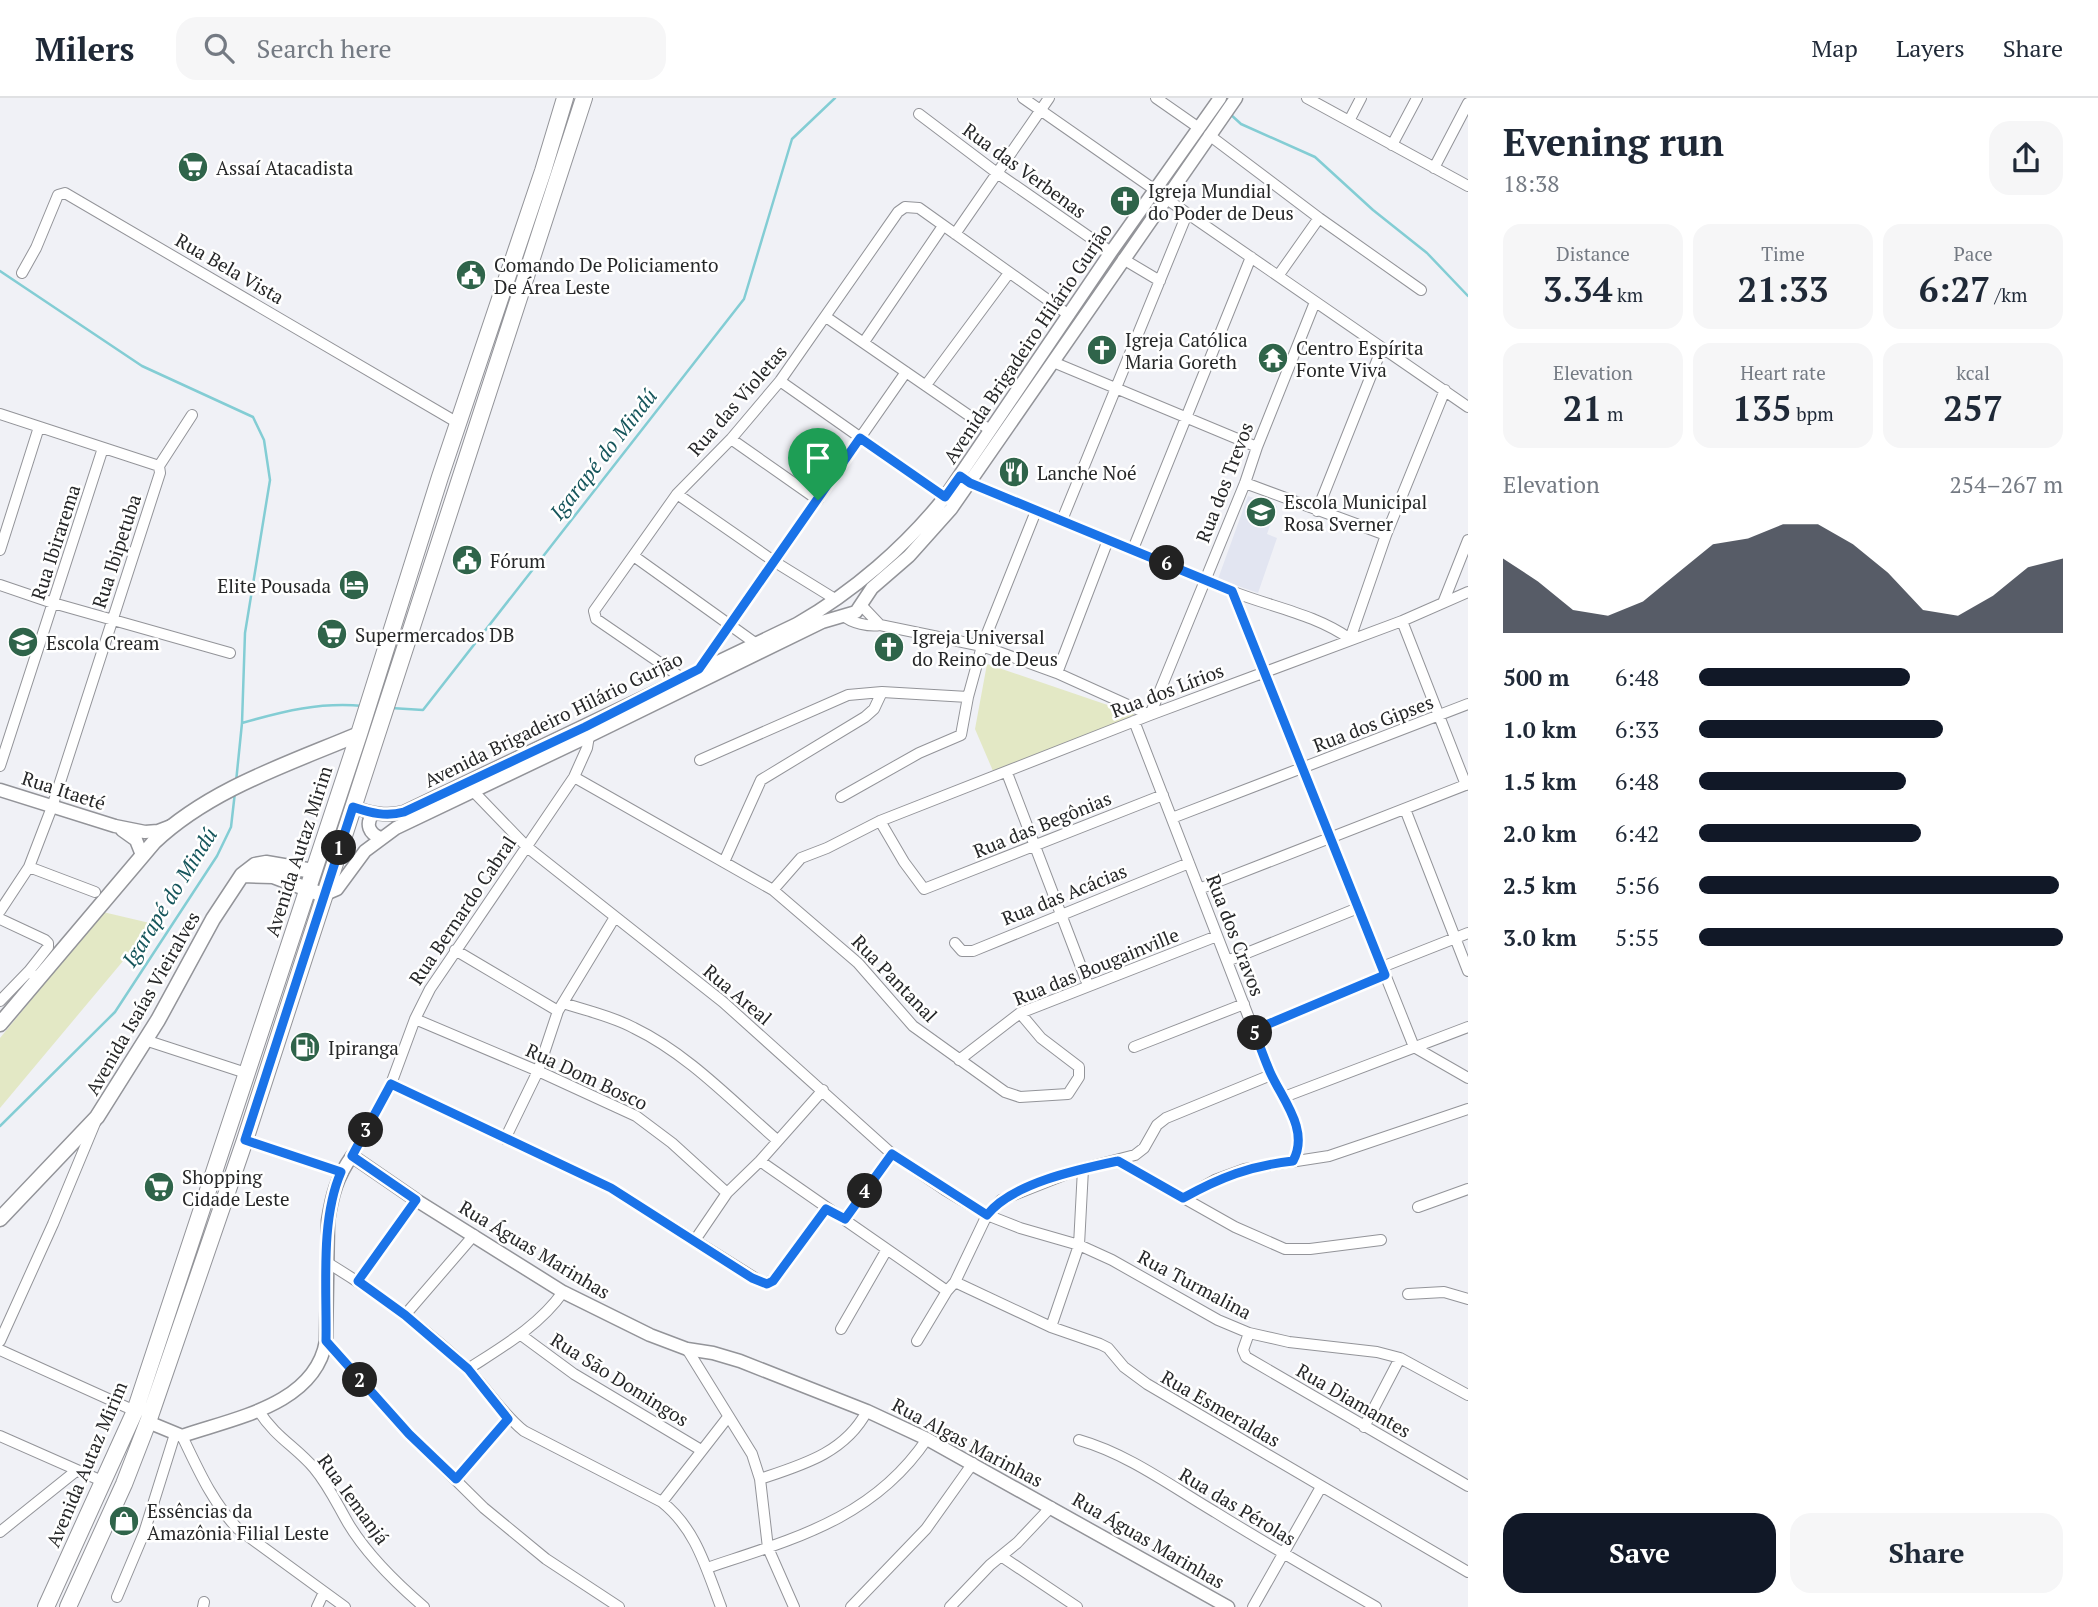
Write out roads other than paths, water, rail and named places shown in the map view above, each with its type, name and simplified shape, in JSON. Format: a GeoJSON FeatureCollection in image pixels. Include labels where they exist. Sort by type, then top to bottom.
{"type":"FeatureCollection","features":[{"type":"Feature","properties":{"kind":"main road","name":"Avenida Autaz Mirim"},"geometry":{"type":"LineString","coordinates":[[46,1607],[135,1411],[359,734],[565,98]]}},
{"type":"Feature","properties":{"kind":"main road","name":"Avenida Autaz Mirim"},"geometry":{"type":"LineString","coordinates":[[68,1607],[124,1484],[148,1422],[245,1140],[584,98]]}},
{"type":"Feature","properties":{"kind":"main road"},"geometry":{"type":"LineString","coordinates":[[0,1024],[33,975],[171,825],[210,800],[359,734]]}},
{"type":"Feature","properties":{"kind":"main road"},"geometry":{"type":"LineString","coordinates":[[242,875],[255,865],[266,863],[313,871]]}},
{"type":"Feature","properties":{"kind":"main road"},"geometry":{"type":"LineString","coordinates":[[242,875],[273,876],[323,895]]}},
{"type":"Feature","properties":{"kind":"main road","name":"Avenida Isaías Vieiralves"},"geometry":{"type":"LineString","coordinates":[[0,1220],[97,1117],[242,875]]}},
{"type":"Feature","properties":{"kind":"street"},"geometry":{"type":"LineString","coordinates":[[1023,98],[1468,407]]}},
{"type":"Feature","properties":{"kind":"street"},"geometry":{"type":"LineString","coordinates":[[955,234],[1049,98]]}},
{"type":"Feature","properties":{"kind":"street"},"geometry":{"type":"LineString","coordinates":[[1156,98],[1422,290]]}},
{"type":"Feature","properties":{"kind":"street","name":"Avenida Brigadeiro Hilário Gurjão"},"geometry":{"type":"LineString","coordinates":[[1204,132],[1220,98]]}},
{"type":"Feature","properties":{"kind":"street","name":"Avenida Brigadeiro Hilário Gurjão"},"geometry":{"type":"LineString","coordinates":[[353,807],[373,814],[392,815],[404,812],[797,624],[840,595],[901,546],[945,497],[965,480],[990,430],[1111,253],[1160,194],[1204,132],[1236,98]]}},
{"type":"Feature","properties":{"kind":"street"},"geometry":{"type":"LineString","coordinates":[[1349,121],[1362,98]]}},
{"type":"Feature","properties":{"kind":"street"},"geometry":{"type":"LineString","coordinates":[[1392,145],[1417,98]]}},
{"type":"Feature","properties":{"kind":"street"},"geometry":{"type":"LineString","coordinates":[[1311,101],[1468,186]]}},
{"type":"Feature","properties":{"kind":"street"},"geometry":{"type":"LineString","coordinates":[[1434,168],[1468,103]]}},
{"type":"Feature","properties":{"kind":"street","name":"Rua das Verbenas"},"geometry":{"type":"LineString","coordinates":[[919,114],[1111,253]]}},
{"type":"Feature","properties":{"kind":"street","name":"Rua Bela Vista"},"geometry":{"type":"LineString","coordinates":[[22,273],[36,248],[58,195],[65,193],[458,423]]}},
{"type":"Feature","properties":{"kind":"street","name":"Avenida Brigadeiro Hilário Gurjão"},"geometry":{"type":"LineString","coordinates":[[323,895],[337,890],[365,851],[381,838],[423,814],[822,622],[853,614],[873,588],[931,534],[965,480],[1053,362],[1123,259],[1160,194]]}},
{"type":"Feature","properties":{"kind":"street","name":"Rua das Violetas"},"geometry":{"type":"LineString","coordinates":[[682,678],[596,619],[594,611],[677,494],[731,439],[780,381],[898,212],[911,206],[922,210],[943,226]]}},
{"type":"Feature","properties":{"kind":"street"},"geometry":{"type":"LineString","coordinates":[[1062,520],[1187,214]]}},
{"type":"Feature","properties":{"kind":"street"},"geometry":{"type":"LineString","coordinates":[[1278,276],[1319,218]]}},
{"type":"Feature","properties":{"kind":"street"},"geometry":{"type":"LineString","coordinates":[[863,342],[943,226],[1069,315]]}},
{"type":"Feature","properties":{"kind":"street"},"geometry":{"type":"LineString","coordinates":[[1133,549],[1251,257]]}},
{"type":"Feature","properties":{"kind":"street"},"geometry":{"type":"LineString","coordinates":[[1123,259],[1160,281]]}},
{"type":"Feature","properties":{"kind":"street"},"geometry":{"type":"LineString","coordinates":[[926,385],[1009,273]]}},
{"type":"Feature","properties":{"kind":"street","name":"Rua dos Trevos"},"geometry":{"type":"LineString","coordinates":[[1150,715],[1245,483],[1315,302]]}},
{"type":"Feature","properties":{"kind":"street"},"geometry":{"type":"LineString","coordinates":[[826,317],[990,430]]}},
{"type":"Feature","properties":{"kind":"street"},"geometry":{"type":"LineString","coordinates":[[1317,511],[1382,348]]}},
{"type":"Feature","properties":{"kind":"street"},"geometry":{"type":"LineString","coordinates":[[1053,362],[1257,447]]}},
{"type":"Feature","properties":{"kind":"street"},"geometry":{"type":"LineString","coordinates":[[699,669],[906,372]]}},
{"type":"Feature","properties":{"kind":"street"},"geometry":{"type":"LineString","coordinates":[[780,381],[945,497]]}},
{"type":"Feature","properties":{"kind":"street"},"geometry":{"type":"LineString","coordinates":[[965,480],[1232,591],[1320,622],[1350,639],[1386,535],[1445,390]]}},
{"type":"Feature","properties":{"kind":"street"},"geometry":{"type":"LineString","coordinates":[[0,414],[159,466]]}},
{"type":"Feature","properties":{"kind":"street","name":"Rua Ibipetuba"},"geometry":{"type":"LineString","coordinates":[[0,911],[29,867],[52,807],[160,473],[159,466],[192,415]]}},
{"type":"Feature","properties":{"kind":"street"},"geometry":{"type":"LineString","coordinates":[[0,550],[39,427]]}},
{"type":"Feature","properties":{"kind":"street"},"geometry":{"type":"LineString","coordinates":[[731,439],[818,500]]}},
{"type":"Feature","properties":{"kind":"street","name":"Rua Ibirarema"},"geometry":{"type":"LineString","coordinates":[[0,766],[103,448]]}},
{"type":"Feature","properties":{"kind":"street"},"geometry":{"type":"LineString","coordinates":[[1245,483],[1386,535]]}},
{"type":"Feature","properties":{"kind":"street"},"geometry":{"type":"LineString","coordinates":[[677,494],[775,562],[840,595],[857,595],[861,605],[880,625]]}},
{"type":"Feature","properties":{"kind":"street"},"geometry":{"type":"LineString","coordinates":[[841,797],[919,754],[957,739],[964,729],[968,697],[982,646],[1036,511]]}},
{"type":"Feature","properties":{"kind":"street"},"geometry":{"type":"LineString","coordinates":[[1057,673],[1108,540]]}},
{"type":"Feature","properties":{"kind":"street"},"geometry":{"type":"LineString","coordinates":[[1443,603],[1468,540]]}},
{"type":"Feature","properties":{"kind":"street"},"geometry":{"type":"LineString","coordinates":[[635,556],[755,643]]}},
{"type":"Feature","properties":{"kind":"street"},"geometry":{"type":"LineString","coordinates":[[0,585],[53,603],[230,653]]}},
{"type":"Feature","properties":{"kind":"street"},"geometry":{"type":"LineString","coordinates":[[1232,591],[1414,1047],[1468,1078]]}},
{"type":"Feature","properties":{"kind":"street","name":"Rua dos Lírios"},"geometry":{"type":"LineString","coordinates":[[773,890],[801,858],[880,821],[1134,721],[1402,621],[1468,593]]}},
{"type":"Feature","properties":{"kind":"street"},"geometry":{"type":"LineString","coordinates":[[840,595],[836,608],[848,620],[982,646],[1057,673],[1150,715]]}},
{"type":"Feature","properties":{"kind":"street"},"geometry":{"type":"LineString","coordinates":[[1199,889],[1467,785],[1402,621]]}},
{"type":"Feature","properties":{"kind":"street"},"geometry":{"type":"LineString","coordinates":[[724,862],[761,780],[865,717],[874,709],[882,692]]}},
{"type":"Feature","properties":{"kind":"street"},"geometry":{"type":"LineString","coordinates":[[700,760],[838,698],[859,693],[968,697]]}},
{"type":"Feature","properties":{"kind":"street","name":"Rua dos Gipses"},"geometry":{"type":"LineString","coordinates":[[1172,818],[1468,704]]}},
{"type":"Feature","properties":{"kind":"street","name":"Rua dos Cravos"},"geometry":{"type":"LineString","coordinates":[[1134,721],[1271,1074],[1295,1124],[1298,1140],[1293,1161]]}},
{"type":"Feature","properties":{"kind":"street","name":"Rua Bernardo Cabral"},"geometry":{"type":"LineString","coordinates":[[179,1435],[279,1401],[305,1383],[320,1362],[326,1341],[331,1202],[341,1172],[391,1084],[415,1019],[430,989],[574,777],[587,748],[589,736]]}},
{"type":"Feature","properties":{"kind":"street"},"geometry":{"type":"LineString","coordinates":[[1006,773],[1088,985]]}},
{"type":"Feature","properties":{"kind":"street","name":"Rua Pantanal"},"geometry":{"type":"LineString","coordinates":[[574,777],[773,890],[858,963],[913,1026],[1014,1096],[1063,1095],[1071,1091],[1079,1077],[1079,1067],[1041,1038],[1020,1013]]}},
{"type":"Feature","properties":{"kind":"street","name":"Rua Itaeté"},"geometry":{"type":"LineString","coordinates":[[0,790],[116,826],[145,832],[158,831],[171,825]]}},
{"type":"Feature","properties":{"kind":"street","name":"Rua Areal"},"geometry":{"type":"LineString","coordinates":[[473,791],[527,847],[723,1002],[892,1154],[987,1215]]}},
{"type":"Feature","properties":{"kind":"street","name":"Rua das Begônias"},"geometry":{"type":"LineString","coordinates":[[880,821],[904,862],[924,889],[1163,795]]}},
{"type":"Feature","properties":{"kind":"street"},"geometry":{"type":"LineString","coordinates":[[1405,809],[1468,971]]}},
{"type":"Feature","properties":{"kind":"street"},"geometry":{"type":"LineString","coordinates":[[373,814],[369,827],[372,833],[381,838]]}},
{"type":"Feature","properties":{"kind":"street","name":"Rua Itaeté"},"geometry":{"type":"LineString","coordinates":[[116,826],[136,840],[142,855]]}},
{"type":"Feature","properties":{"kind":"street","name":"Rua das Acácias"},"geometry":{"type":"LineString","coordinates":[[955,943],[962,951],[973,951],[1189,863]]}},
{"type":"Feature","properties":{"kind":"street"},"geometry":{"type":"LineString","coordinates":[[29,867],[95,892]]}},
{"type":"Feature","properties":{"kind":"street"},"geometry":{"type":"LineString","coordinates":[[1227,961],[1358,908]]}},
{"type":"Feature","properties":{"kind":"street"},"geometry":{"type":"LineString","coordinates":[[506,1139],[538,1070],[561,1007],[615,917]]}},
{"type":"Feature","properties":{"kind":"street"},"geometry":{"type":"LineString","coordinates":[[0,919],[48,943],[33,975],[0,1001]]}},
{"type":"Feature","properties":{"kind":"street"},"geometry":{"type":"LineString","coordinates":[[1254,1030],[1468,933]]}},
{"type":"Feature","properties":{"kind":"street","name":"Rua das Bougainville"},"geometry":{"type":"LineString","coordinates":[[959,1060],[1020,1013],[1217,936]]}},
{"type":"Feature","properties":{"kind":"street"},"geometry":{"type":"LineString","coordinates":[[455,950],[561,1007],[621,1022],[657,1040],[676,1053],[777,1140]]}},
{"type":"Feature","properties":{"kind":"street"},"geometry":{"type":"LineString","coordinates":[[1134,1047],[1244,1004]]}},
{"type":"Feature","properties":{"kind":"street","name":"Rua Dom Bosco"},"geometry":{"type":"LineString","coordinates":[[415,1019],[538,1070],[636,1116],[672,1143],[727,1193]]}},
{"type":"Feature","properties":{"kind":"street"},"geometry":{"type":"LineString","coordinates":[[1284,1097],[1468,1027]]}},
{"type":"Feature","properties":{"kind":"street"},"geometry":{"type":"LineString","coordinates":[[145,1040],[246,1073]]}},
{"type":"Feature","properties":{"kind":"street"},"geometry":{"type":"LineString","coordinates":[[917,1341],[955,1282],[987,1215],[1001,1200],[1033,1186],[1140,1152],[1157,1125],[1166,1118],[1271,1074]]}},
{"type":"Feature","properties":{"kind":"street"},"geometry":{"type":"LineString","coordinates":[[391,1084],[611,1188],[763,1283],[773,1281],[826,1209]]}},
{"type":"Feature","properties":{"kind":"street"},"geometry":{"type":"LineString","coordinates":[[695,1240],[727,1193],[760,1161],[823,1090]]}},
{"type":"Feature","properties":{"kind":"street"},"geometry":{"type":"LineString","coordinates":[[1183,1198],[1231,1173],[1261,1165],[1329,1156],[1468,1109]]}},
{"type":"Feature","properties":{"kind":"street"},"geometry":{"type":"LineString","coordinates":[[0,1340],[53,1224],[97,1117]]}},
{"type":"Feature","properties":{"kind":"street"},"geometry":{"type":"LineString","coordinates":[[245,1140],[341,1172]]}},
{"type":"Feature","properties":{"kind":"street"},"geometry":{"type":"LineString","coordinates":[[845,1219],[892,1154]]}},
{"type":"Feature","properties":{"kind":"street","name":"Rua Águas Marinhas"},"geometry":{"type":"LineString","coordinates":[[352,1156],[416,1200],[563,1292],[640,1330],[687,1349],[740,1361],[867,1410]]}},
{"type":"Feature","properties":{"kind":"street"},"geometry":{"type":"LineString","coordinates":[[760,1161],[947,1291]]}},
{"type":"Feature","properties":{"kind":"street"},"geometry":{"type":"LineString","coordinates":[[1118,1161],[1253,1236],[1285,1249],[1310,1250],[1381,1240]]}},
{"type":"Feature","properties":{"kind":"street"},"geometry":{"type":"LineString","coordinates":[[1051,1327],[1079,1245],[1083,1169]]}},
{"type":"Feature","properties":{"kind":"street"},"geometry":{"type":"LineString","coordinates":[[1418,1208],[1468,1189]]}},
{"type":"Feature","properties":{"kind":"street"},"geometry":{"type":"LineString","coordinates":[[358,1281],[416,1200]]}},
{"type":"Feature","properties":{"kind":"street","name":"Rua Turmalina"},"geometry":{"type":"LineString","coordinates":[[987,1215],[1020,1228],[1079,1245],[1124,1266],[1218,1320],[1249,1333],[1289,1342],[1354,1348],[1400,1358],[1468,1395]]}},
{"type":"Feature","properties":{"kind":"street"},"geometry":{"type":"LineString","coordinates":[[405,1315],[474,1235]]}},
{"type":"Feature","properties":{"kind":"street"},"geometry":{"type":"LineString","coordinates":[[841,1329],[886,1251]]}},
{"type":"Feature","properties":{"kind":"street"},"geometry":{"type":"LineString","coordinates":[[328,1263],[405,1315],[468,1369],[508,1419],[524,1431],[662,1502],[685,1523],[707,1569],[721,1607]]}},
{"type":"Feature","properties":{"kind":"street","name":"Rua Esmeraldas"},"geometry":{"type":"LineString","coordinates":[[955,1282],[1051,1327],[1108,1348],[1124,1367],[1147,1384],[1468,1572]]}},
{"type":"Feature","properties":{"kind":"street"},"geometry":{"type":"LineString","coordinates":[[468,1369],[520,1335],[548,1311],[563,1292]]}},
{"type":"Feature","properties":{"kind":"street"},"geometry":{"type":"LineString","coordinates":[[1408,1294],[1444,1293],[1468,1299]]}},
{"type":"Feature","properties":{"kind":"street","name":"Rua Diamantes"},"geometry":{"type":"LineString","coordinates":[[1249,1333],[1243,1350],[1246,1357],[1468,1486]]}},
{"type":"Feature","properties":{"kind":"street","name":"Rua São Domingos"},"geometry":{"type":"LineString","coordinates":[[520,1335],[583,1381],[701,1450]]}},
{"type":"Feature","properties":{"kind":"street"},"geometry":{"type":"LineString","coordinates":[[326,1341],[409,1434],[484,1508],[535,1550],[619,1607]]}},
{"type":"Feature","properties":{"kind":"street"},"geometry":{"type":"LineString","coordinates":[[687,1349],[752,1454],[760,1479],[768,1548],[793,1607]]}},
{"type":"Feature","properties":{"kind":"street"},"geometry":{"type":"LineString","coordinates":[[0,1350],[135,1411]]}},
{"type":"Feature","properties":{"kind":"street"},"geometry":{"type":"LineString","coordinates":[[1364,1427],[1400,1358]]}},
{"type":"Feature","properties":{"kind":"street","name":"Rua Iemanjá"},"geometry":{"type":"LineString","coordinates":[[258,1410],[269,1427],[312,1465],[332,1491],[349,1525],[392,1579],[424,1607]]}},
{"type":"Feature","properties":{"kind":"street"},"geometry":{"type":"LineString","coordinates":[[760,1479],[817,1458],[836,1447],[849,1437],[867,1410]]}},
{"type":"Feature","properties":{"kind":"street","name":"Rua Algas Marinhas"},"geometry":{"type":"LineString","coordinates":[[867,1410],[973,1463],[1051,1507]]}},
{"type":"Feature","properties":{"kind":"street"},"geometry":{"type":"LineString","coordinates":[[662,1502],[728,1417]]}},
{"type":"Feature","properties":{"kind":"street"},"geometry":{"type":"LineString","coordinates":[[456,1479],[508,1419]]}},
{"type":"Feature","properties":{"kind":"street"},"geometry":{"type":"LineString","coordinates":[[148,1422],[179,1435],[214,1501],[238,1529],[345,1607]]}},
{"type":"Feature","properties":{"kind":"street"},"geometry":{"type":"LineString","coordinates":[[117,1597],[144,1533],[179,1435]]}},
{"type":"Feature","properties":{"kind":"street"},"geometry":{"type":"LineString","coordinates":[[0,1436],[102,1482]]}},
{"type":"Feature","properties":{"kind":"street"},"geometry":{"type":"LineString","coordinates":[[707,1569],[768,1548],[838,1519],[893,1482],[912,1462],[927,1439]]}},
{"type":"Feature","properties":{"kind":"street","name":"Rua das Pérolas"},"geometry":{"type":"LineString","coordinates":[[1079,1440],[1111,1451],[1138,1465],[1376,1607]]}},
{"type":"Feature","properties":{"kind":"street"},"geometry":{"type":"LineString","coordinates":[[851,1607],[926,1528],[973,1463]]}},
{"type":"Feature","properties":{"kind":"street"},"geometry":{"type":"LineString","coordinates":[[0,1532],[76,1471]]}},
{"type":"Feature","properties":{"kind":"street"},"geometry":{"type":"LineString","coordinates":[[1253,1607],[1321,1487]]}},
{"type":"Feature","properties":{"kind":"street"},"geometry":{"type":"LineString","coordinates":[[950,1607],[982,1573],[1032,1529],[1051,1507]]}},
{"type":"Feature","properties":{"kind":"street","name":"Rua Águas Marinhas"},"geometry":{"type":"LineString","coordinates":[[1051,1507],[1228,1607]]}},
{"type":"Feature","properties":{"kind":"street"},"geometry":{"type":"LineString","coordinates":[[1002,1556],[1077,1607]]}},
{"type":"Feature","properties":{"kind":"street"},"geometry":{"type":"LineString","coordinates":[[317,1607],[324,1592]]}},
{"type":"Feature","properties":{"kind":"waterway","name":"Igarapé do Mindú"},"geometry":{"type":"LineString","coordinates":[[391,708],[423,710],[744,299],[792,139],[835,98]]}},
{"type":"Feature","properties":{"kind":"waterway"},"geometry":{"type":"LineString","coordinates":[[1229,113],[1241,124],[1315,157],[1373,210],[1427,253],[1468,296]]}},
{"type":"Feature","properties":{"kind":"waterway"},"geometry":{"type":"LineString","coordinates":[[0,271],[142,366],[253,417],[264,440],[270,480],[245,633],[242,723]]}},
{"type":"Feature","properties":{"kind":"waterway","name":"Igarapé do Mindú"},"geometry":{"type":"LineString","coordinates":[[236,782],[242,723],[302,708],[363,706]]}},
{"type":"Feature","properties":{"kind":"waterway","name":"Igarapé do Mindú"},"geometry":{"type":"LineString","coordinates":[[0,1126],[115,1012],[217,856],[231,827],[235,792]]}},
{"type":"Feature","properties":{"kind":"place","name":"Assaí Atacadista"},"geometry":{"type":"Point","coordinates":[193,167]}},
{"type":"Feature","properties":{"kind":"place","name":"Igreja Mundial do Poder de Deus"},"geometry":{"type":"Point","coordinates":[1125,201]}},
{"type":"Feature","properties":{"kind":"place","name":"Comando De Policiamento De Área Leste"},"geometry":{"type":"Point","coordinates":[471,275]}},
{"type":"Feature","properties":{"kind":"place","name":"Igreja Católica Maria Goreth"},"geometry":{"type":"Point","coordinates":[1102,350]}},
{"type":"Feature","properties":{"kind":"place","name":"Centro Espírita Fonte Viva"},"geometry":{"type":"Point","coordinates":[1273,358]}},
{"type":"Feature","properties":{"kind":"place","name":"Lanche Noé"},"geometry":{"type":"Point","coordinates":[1014,472]}},
{"type":"Feature","properties":{"kind":"place","name":"Escola Municipal Rosa Sverner"},"geometry":{"type":"Point","coordinates":[1261,512]}},
{"type":"Feature","properties":{"kind":"place","name":"Fórum"},"geometry":{"type":"Point","coordinates":[467,560]}},
{"type":"Feature","properties":{"kind":"place","name":"Elite Pousada"},"geometry":{"type":"Point","coordinates":[354,585]}},
{"type":"Feature","properties":{"kind":"place","name":"Supermercados DB"},"geometry":{"type":"Point","coordinates":[332,634]}},
{"type":"Feature","properties":{"kind":"place","name":"Escola Cream"},"geometry":{"type":"Point","coordinates":[23,642]}},
{"type":"Feature","properties":{"kind":"place","name":"Igreja Universal do Reino de Deus"},"geometry":{"type":"Point","coordinates":[889,647]}},
{"type":"Feature","properties":{"kind":"place","name":"Ipiranga"},"geometry":{"type":"Point","coordinates":[305,1047]}},
{"type":"Feature","properties":{"kind":"place","name":"Shopping Cidade Leste"},"geometry":{"type":"Point","coordinates":[159,1187]}},
{"type":"Feature","properties":{"kind":"place","name":"Essências da Amazônia Filial Leste"},"geometry":{"type":"Point","coordinates":[124,1521]}}]}
